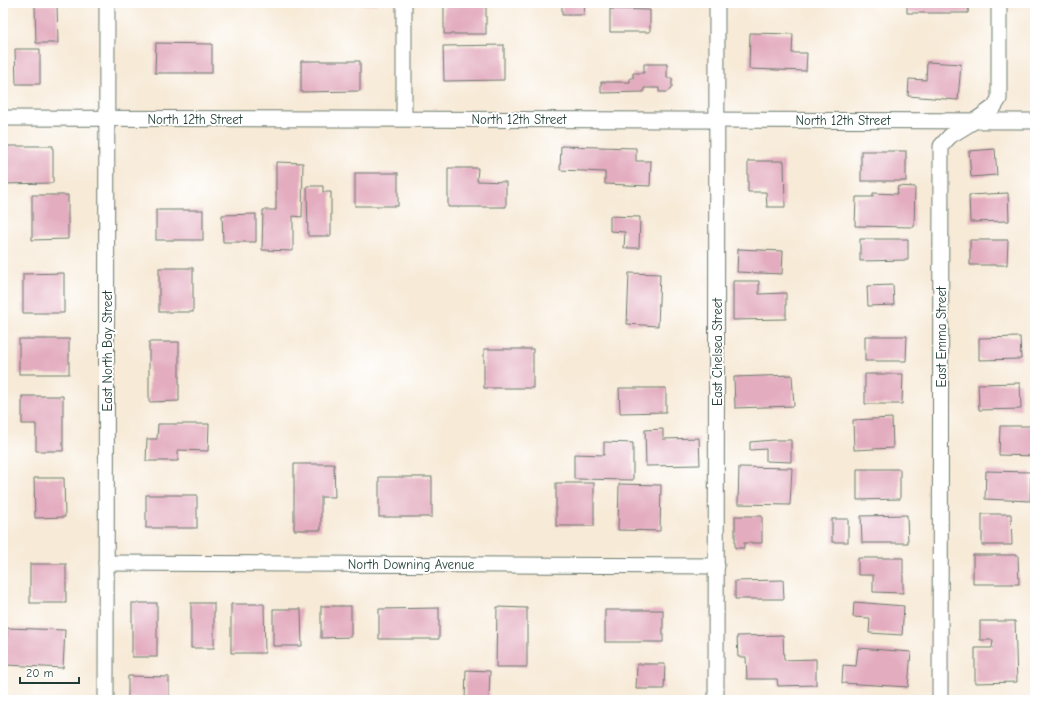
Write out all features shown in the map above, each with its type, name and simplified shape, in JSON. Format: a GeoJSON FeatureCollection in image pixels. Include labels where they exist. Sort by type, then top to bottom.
{"type":"FeatureCollection","features":[{"type":"Feature","properties":{"kind":"street","name":"East North Bay Street"},"geometry":{"type":"LineString","coordinates":[[106,700],[107,3]]}},
{"type":"Feature","properties":{"kind":"street"},"geometry":{"type":"LineString","coordinates":[[404,3],[404,118]]}},
{"type":"Feature","properties":{"kind":"street","name":"East Chelsea Street"},"geometry":{"type":"LineString","coordinates":[[716,700],[717,3]]}},
{"type":"Feature","properties":{"kind":"street","name":"East Emma Street"},"geometry":{"type":"LineString","coordinates":[[940,700],[941,146],[950,136],[994,107],[999,99],[999,3]]}},
{"type":"Feature","properties":{"kind":"street","name":"North 12th Street"},"geometry":{"type":"LineString","coordinates":[[3,118],[1035,121]]}},
{"type":"Feature","properties":{"kind":"street","name":"North Downing Avenue"},"geometry":{"type":"LineString","coordinates":[[106,563],[717,566]]}},
{"type":"Feature","properties":{"kind":"building"},"geometry":{"type":"Polygon","coordinates":[[[377,3],[377,5],[358,4],[377,3]]]}},
{"type":"Feature","properties":{"kind":"building"},"geometry":{"type":"Polygon","coordinates":[[[444,3],[486,3],[486,34],[444,34],[444,3]]]}},
{"type":"Feature","properties":{"kind":"building"},"geometry":{"type":"Polygon","coordinates":[[[562,3],[585,3],[584,15],[562,15],[562,3]]]}},
{"type":"Feature","properties":{"kind":"building"},"geometry":{"type":"Polygon","coordinates":[[[907,3],[969,3],[968,13],[907,13],[907,3]]]}},
{"type":"Feature","properties":{"kind":"building"},"geometry":{"type":"Polygon","coordinates":[[[57,4],[58,43],[36,43],[35,5],[57,4]]]}},
{"type":"Feature","properties":{"kind":"building"},"geometry":{"type":"Polygon","coordinates":[[[610,9],[650,10],[650,32],[610,32],[610,9]]]}},
{"type":"Feature","properties":{"kind":"building"},"geometry":{"type":"Polygon","coordinates":[[[750,33],[793,34],[792,53],[807,53],[806,71],[749,69],[750,33]]]}},
{"type":"Feature","properties":{"kind":"building"},"geometry":{"type":"Polygon","coordinates":[[[1033,33],[1035,33],[1035,61],[1033,61],[1033,33]]]}},
{"type":"Feature","properties":{"kind":"building"},"geometry":{"type":"Polygon","coordinates":[[[156,43],[212,44],[212,73],[155,73],[156,43]]]}},
{"type":"Feature","properties":{"kind":"building"},"geometry":{"type":"Polygon","coordinates":[[[504,45],[504,80],[444,81],[443,46],[504,45]]]}},
{"type":"Feature","properties":{"kind":"building"},"geometry":{"type":"Polygon","coordinates":[[[15,49],[40,49],[40,84],[16,84],[15,49]]]}},
{"type":"Feature","properties":{"kind":"building"},"geometry":{"type":"Polygon","coordinates":[[[301,61],[360,61],[360,91],[301,92],[301,61]]]}},
{"type":"Feature","properties":{"kind":"building"},"geometry":{"type":"Polygon","coordinates":[[[927,62],[961,64],[958,100],[908,96],[909,79],[926,80],[927,62]]]}},
{"type":"Feature","properties":{"kind":"building"},"geometry":{"type":"Polygon","coordinates":[[[644,64],[667,64],[667,78],[672,78],[672,88],[667,92],[659,92],[659,88],[644,88],[644,92],[601,93],[601,82],[630,82],[630,78],[633,78],[633,73],[644,73],[644,64]]]}},
{"type":"Feature","properties":{"kind":"building"},"geometry":{"type":"Polygon","coordinates":[[[3,146],[53,146],[53,183],[3,184],[3,146]]]}},
{"type":"Feature","properties":{"kind":"building"},"geometry":{"type":"Polygon","coordinates":[[[561,146],[636,148],[636,161],[651,161],[650,186],[605,184],[605,172],[560,170],[561,146]]]}},
{"type":"Feature","properties":{"kind":"building"},"geometry":{"type":"Polygon","coordinates":[[[995,149],[997,175],[971,177],[969,151],[995,149]]]}},
{"type":"Feature","properties":{"kind":"building"},"geometry":{"type":"Polygon","coordinates":[[[861,151],[906,151],[906,181],[861,181],[861,151]]]}},
{"type":"Feature","properties":{"kind":"building"},"geometry":{"type":"Polygon","coordinates":[[[748,161],[784,161],[785,207],[767,207],[766,192],[748,192],[748,161]]]}},
{"type":"Feature","properties":{"kind":"building"},"geometry":{"type":"Polygon","coordinates":[[[276,162],[303,163],[302,217],[293,216],[293,251],[262,250],[263,210],[276,210],[276,162]]]}},
{"type":"Feature","properties":{"kind":"building"},"geometry":{"type":"Polygon","coordinates":[[[448,168],[478,168],[477,181],[506,182],[506,207],[448,207],[448,168]]]}},
{"type":"Feature","properties":{"kind":"building"},"geometry":{"type":"Polygon","coordinates":[[[355,173],[398,173],[398,206],[355,206],[355,173]]]}},
{"type":"Feature","properties":{"kind":"building"},"geometry":{"type":"Polygon","coordinates":[[[307,186],[323,186],[323,192],[331,192],[331,236],[308,236],[307,186]]]}},
{"type":"Feature","properties":{"kind":"building"},"geometry":{"type":"Polygon","coordinates":[[[898,186],[915,187],[914,227],[855,226],[856,197],[873,197],[873,193],[897,194],[898,186]]]}},
{"type":"Feature","properties":{"kind":"building"},"geometry":{"type":"Polygon","coordinates":[[[1008,193],[1009,221],[970,222],[969,195],[1008,193]]]}},
{"type":"Feature","properties":{"kind":"building"},"geometry":{"type":"Polygon","coordinates":[[[32,195],[68,195],[68,239],[32,240],[32,195]]]}},
{"type":"Feature","properties":{"kind":"building"},"geometry":{"type":"Polygon","coordinates":[[[156,210],[203,210],[203,240],[156,240],[156,210]]]}},
{"type":"Feature","properties":{"kind":"building"},"geometry":{"type":"Polygon","coordinates":[[[256,214],[256,242],[223,242],[222,215],[256,214]]]}},
{"type":"Feature","properties":{"kind":"building"},"geometry":{"type":"Polygon","coordinates":[[[610,216],[640,217],[639,248],[624,248],[625,232],[610,231],[610,216]]]}},
{"type":"Feature","properties":{"kind":"building"},"geometry":{"type":"Polygon","coordinates":[[[860,239],[908,239],[908,260],[860,261],[860,239]]]}},
{"type":"Feature","properties":{"kind":"building"},"geometry":{"type":"Polygon","coordinates":[[[970,240],[1008,240],[1007,265],[970,265],[970,240]]]}},
{"type":"Feature","properties":{"kind":"building"},"geometry":{"type":"Polygon","coordinates":[[[738,249],[783,251],[782,274],[737,272],[738,249]]]}},
{"type":"Feature","properties":{"kind":"building"},"geometry":{"type":"Polygon","coordinates":[[[159,268],[193,268],[193,312],[159,312],[159,268]]]}},
{"type":"Feature","properties":{"kind":"building"},"geometry":{"type":"Polygon","coordinates":[[[64,273],[64,313],[23,313],[23,274],[64,273]]]}},
{"type":"Feature","properties":{"kind":"building"},"geometry":{"type":"Polygon","coordinates":[[[629,273],[660,274],[658,326],[627,324],[629,273]]]}},
{"type":"Feature","properties":{"kind":"building"},"geometry":{"type":"Polygon","coordinates":[[[733,281],[759,281],[759,294],[786,293],[786,319],[733,320],[733,281]]]}},
{"type":"Feature","properties":{"kind":"building"},"geometry":{"type":"Polygon","coordinates":[[[893,285],[894,305],[868,306],[867,286],[893,285]]]}},
{"type":"Feature","properties":{"kind":"building"},"geometry":{"type":"Polygon","coordinates":[[[865,336],[907,336],[906,361],[865,361],[865,336]]]}},
{"type":"Feature","properties":{"kind":"building"},"geometry":{"type":"Polygon","coordinates":[[[1020,337],[1021,359],[979,360],[979,338],[1020,337]]]}},
{"type":"Feature","properties":{"kind":"building"},"geometry":{"type":"Polygon","coordinates":[[[19,339],[69,339],[69,374],[19,374],[19,339]]]}},
{"type":"Feature","properties":{"kind":"building"},"geometry":{"type":"Polygon","coordinates":[[[149,342],[179,342],[179,401],[149,402],[149,342]]]}},
{"type":"Feature","properties":{"kind":"building"},"geometry":{"type":"Polygon","coordinates":[[[484,349],[533,349],[533,388],[484,388],[484,349]]]}},
{"type":"Feature","properties":{"kind":"building"},"geometry":{"type":"Polygon","coordinates":[[[865,374],[903,374],[902,404],[865,404],[865,374]]]}},
{"type":"Feature","properties":{"kind":"building"},"geometry":{"type":"Polygon","coordinates":[[[792,375],[794,406],[735,408],[734,377],[792,375]]]}},
{"type":"Feature","properties":{"kind":"building"},"geometry":{"type":"Polygon","coordinates":[[[1020,383],[1021,409],[979,410],[978,384],[1020,383]]]}},
{"type":"Feature","properties":{"kind":"building"},"geometry":{"type":"Polygon","coordinates":[[[619,388],[666,388],[666,412],[620,413],[619,388]]]}},
{"type":"Feature","properties":{"kind":"building"},"geometry":{"type":"Polygon","coordinates":[[[22,396],[63,396],[63,451],[36,451],[36,424],[22,424],[22,396]]]}},
{"type":"Feature","properties":{"kind":"building"},"geometry":{"type":"Polygon","coordinates":[[[892,418],[893,448],[854,450],[853,420],[892,418]]]}},
{"type":"Feature","properties":{"kind":"building"},"geometry":{"type":"Polygon","coordinates":[[[158,424],[209,424],[208,451],[178,450],[178,461],[146,461],[147,439],[157,439],[158,424]]]}},
{"type":"Feature","properties":{"kind":"building"},"geometry":{"type":"Polygon","coordinates":[[[1000,426],[1035,426],[1035,456],[999,455],[1000,426]]]}},
{"type":"Feature","properties":{"kind":"building"},"geometry":{"type":"Polygon","coordinates":[[[663,429],[663,439],[699,438],[700,465],[646,466],[645,430],[663,429]]]}},
{"type":"Feature","properties":{"kind":"building"},"geometry":{"type":"Polygon","coordinates":[[[791,440],[791,462],[766,461],[766,449],[750,450],[750,442],[791,440]]]}},
{"type":"Feature","properties":{"kind":"building"},"geometry":{"type":"Polygon","coordinates":[[[604,442],[633,443],[633,480],[574,479],[574,454],[604,455],[604,442]]]}},
{"type":"Feature","properties":{"kind":"building"},"geometry":{"type":"Polygon","coordinates":[[[294,464],[334,464],[335,497],[321,497],[321,530],[294,530],[294,464]]]}},
{"type":"Feature","properties":{"kind":"building"},"geometry":{"type":"Polygon","coordinates":[[[739,467],[792,468],[790,505],[738,504],[739,467]]]}},
{"type":"Feature","properties":{"kind":"building"},"geometry":{"type":"Polygon","coordinates":[[[857,469],[900,469],[900,499],[857,500],[857,469]]]}},
{"type":"Feature","properties":{"kind":"building"},"geometry":{"type":"Polygon","coordinates":[[[986,471],[1031,472],[1030,501],[985,499],[986,471]]]}},
{"type":"Feature","properties":{"kind":"building"},"geometry":{"type":"Polygon","coordinates":[[[379,477],[432,477],[432,517],[379,517],[379,477]]]}},
{"type":"Feature","properties":{"kind":"building"},"geometry":{"type":"Polygon","coordinates":[[[34,478],[64,478],[65,517],[35,518],[34,478]]]}},
{"type":"Feature","properties":{"kind":"building"},"geometry":{"type":"Polygon","coordinates":[[[556,483],[594,483],[594,526],[556,526],[556,483]]]}},
{"type":"Feature","properties":{"kind":"building"},"geometry":{"type":"Polygon","coordinates":[[[619,484],[661,485],[660,531],[618,530],[619,484]]]}},
{"type":"Feature","properties":{"kind":"building"},"geometry":{"type":"Polygon","coordinates":[[[146,495],[197,495],[197,528],[146,528],[146,495]]]}},
{"type":"Feature","properties":{"kind":"building"},"geometry":{"type":"Polygon","coordinates":[[[982,514],[1011,514],[1012,545],[982,545],[982,514]]]}},
{"type":"Feature","properties":{"kind":"building"},"geometry":{"type":"Polygon","coordinates":[[[907,515],[908,543],[862,543],[861,516],[907,515]]]}},
{"type":"Feature","properties":{"kind":"building"},"geometry":{"type":"Polygon","coordinates":[[[735,516],[762,516],[762,543],[744,543],[744,548],[735,548],[735,516]]]}},
{"type":"Feature","properties":{"kind":"building"},"geometry":{"type":"Polygon","coordinates":[[[832,519],[848,519],[848,542],[832,542],[832,519]]]}},
{"type":"Feature","properties":{"kind":"building"},"geometry":{"type":"Polygon","coordinates":[[[973,555],[1018,555],[1019,584],[973,584],[973,555]]]}},
{"type":"Feature","properties":{"kind":"building"},"geometry":{"type":"Polygon","coordinates":[[[858,558],[903,558],[903,593],[873,592],[873,575],[858,575],[858,558]]]}},
{"type":"Feature","properties":{"kind":"building"},"geometry":{"type":"Polygon","coordinates":[[[30,564],[66,564],[66,603],[30,603],[30,564]]]}},
{"type":"Feature","properties":{"kind":"building"},"geometry":{"type":"Polygon","coordinates":[[[783,580],[784,599],[735,599],[735,581],[783,580]]]}},
{"type":"Feature","properties":{"kind":"building"},"geometry":{"type":"Polygon","coordinates":[[[854,602],[904,606],[902,635],[869,633],[870,618],[853,617],[854,602]]]}},
{"type":"Feature","properties":{"kind":"building"},"geometry":{"type":"Polygon","coordinates":[[[132,603],[157,603],[157,657],[132,657],[132,603]]]}},
{"type":"Feature","properties":{"kind":"building"},"geometry":{"type":"Polygon","coordinates":[[[191,603],[214,603],[214,648],[191,648],[191,603]]]}},
{"type":"Feature","properties":{"kind":"building"},"geometry":{"type":"Polygon","coordinates":[[[231,604],[264,604],[265,653],[231,653],[231,604]]]}},
{"type":"Feature","properties":{"kind":"building"},"geometry":{"type":"Polygon","coordinates":[[[321,606],[351,606],[351,637],[321,638],[321,606]]]}},
{"type":"Feature","properties":{"kind":"building"},"geometry":{"type":"Polygon","coordinates":[[[497,607],[527,608],[527,667],[496,667],[497,607]]]}},
{"type":"Feature","properties":{"kind":"building"},"geometry":{"type":"Polygon","coordinates":[[[439,608],[439,639],[379,639],[379,609],[439,608]]]}},
{"type":"Feature","properties":{"kind":"building"},"geometry":{"type":"Polygon","coordinates":[[[273,609],[301,609],[302,646],[273,646],[273,609]]]}},
{"type":"Feature","properties":{"kind":"building"},"geometry":{"type":"Polygon","coordinates":[[[605,610],[663,610],[663,642],[605,642],[605,610]]]}},
{"type":"Feature","properties":{"kind":"building"},"geometry":{"type":"Polygon","coordinates":[[[980,621],[1015,621],[1017,682],[975,683],[975,648],[992,648],[993,640],[980,640],[980,621]]]}},
{"type":"Feature","properties":{"kind":"building"},"geometry":{"type":"Polygon","coordinates":[[[7,628],[65,630],[63,668],[6,665],[7,628]]]}},
{"type":"Feature","properties":{"kind":"building"},"geometry":{"type":"Polygon","coordinates":[[[783,635],[784,660],[816,659],[816,685],[778,686],[777,679],[747,679],[746,657],[738,657],[737,636],[783,635]]]}},
{"type":"Feature","properties":{"kind":"building"},"geometry":{"type":"Polygon","coordinates":[[[858,648],[911,652],[908,687],[842,683],[843,665],[856,666],[858,648]]]}},
{"type":"Feature","properties":{"kind":"building"},"geometry":{"type":"Polygon","coordinates":[[[637,664],[665,664],[664,689],[636,689],[637,664]]]}},
{"type":"Feature","properties":{"kind":"building"},"geometry":{"type":"Polygon","coordinates":[[[466,670],[490,671],[489,700],[465,700],[466,670]]]}},
{"type":"Feature","properties":{"kind":"building"},"geometry":{"type":"Polygon","coordinates":[[[128,676],[169,677],[169,699],[128,698],[128,676]]]}}]}
